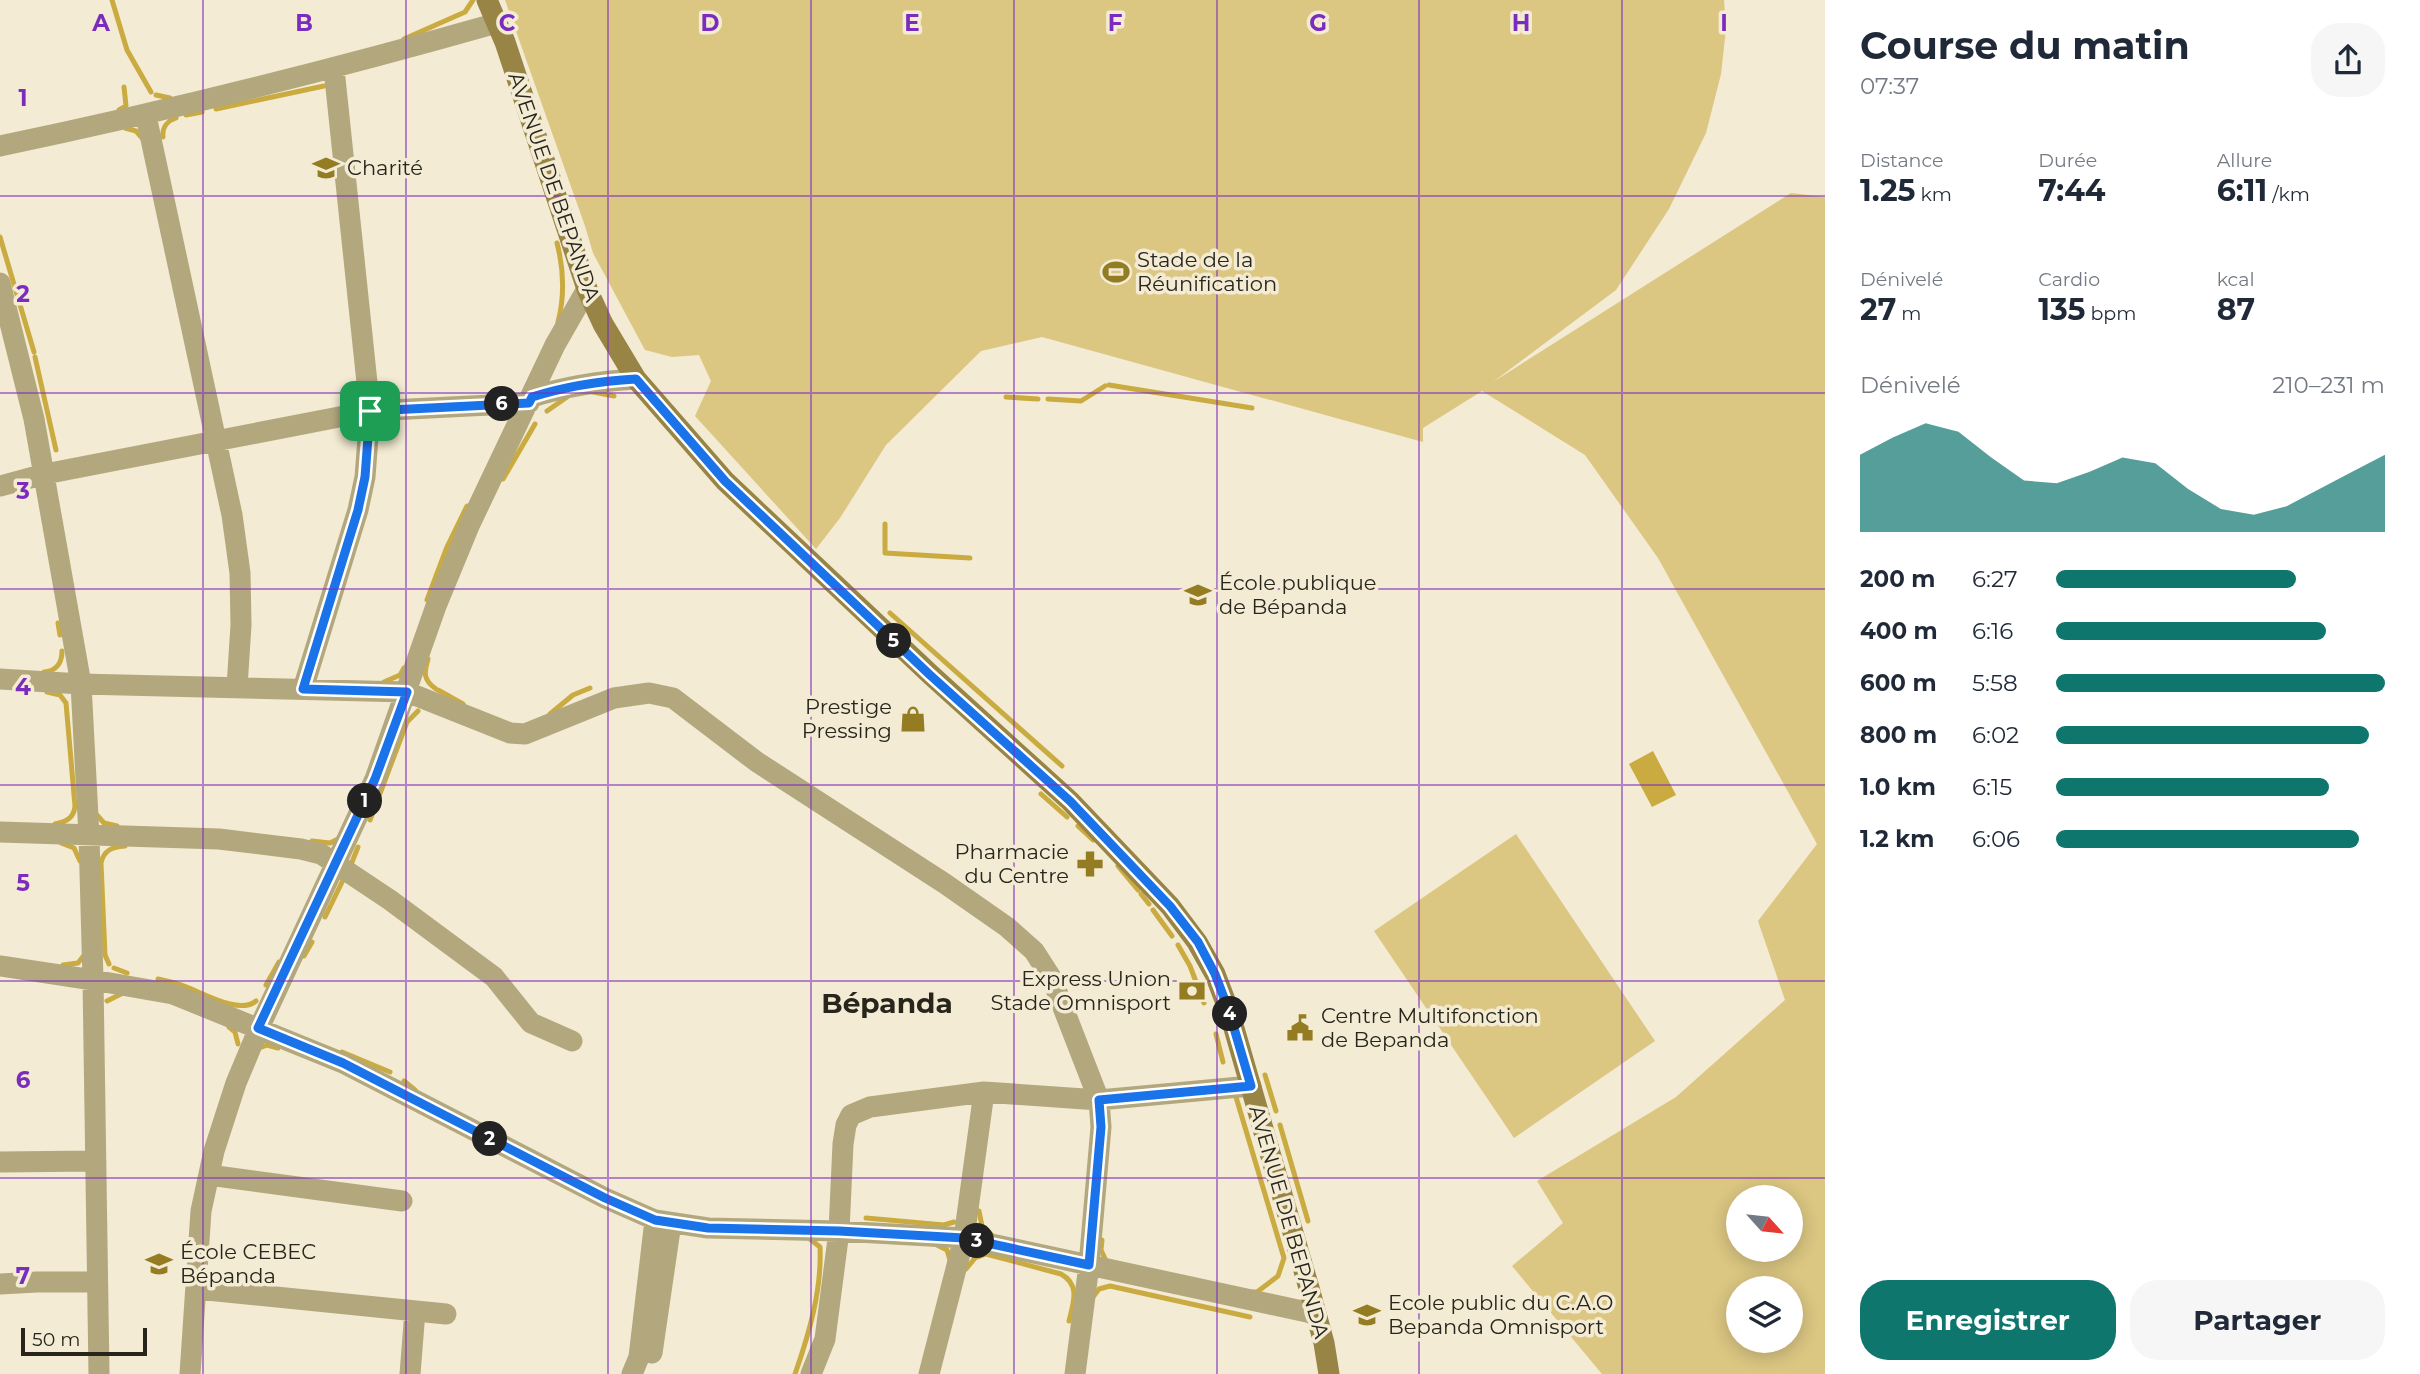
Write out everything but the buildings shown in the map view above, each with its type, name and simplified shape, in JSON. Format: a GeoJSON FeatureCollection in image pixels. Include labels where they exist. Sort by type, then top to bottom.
{"type":"FeatureCollection","features":[{"type":"Feature","properties":{"kind":"main road","name":"AVENUE DE BEPANDA"},"geometry":{"type":"LineString","coordinates":[[487,0],[586,289],[603,324],[636,379],[725,481],[930,675],[1070,801],[1170,906],[1198,942],[1215,974],[1229,1011],[1316,1314],[1329,1374]]}},
{"type":"Feature","properties":{"kind":"street"},"geometry":{"type":"LineString","coordinates":[[0,146],[146,116],[334,69],[497,23]]}},
{"type":"Feature","properties":{"kind":"street"},"geometry":{"type":"LineString","coordinates":[[303,689],[358,510],[365,477],[370,411],[334,69]]}},
{"type":"Feature","properties":{"kind":"street"},"geometry":{"type":"LineString","coordinates":[[146,116],[218,440],[232,515],[240,573],[241,625],[237,687]]}},
{"type":"Feature","properties":{"kind":"street"},"geometry":{"type":"LineString","coordinates":[[0,283],[18,348],[45,474],[81,684],[93,980],[99,1374]]}},
{"type":"Feature","properties":{"kind":"street"},"geometry":{"type":"LineString","coordinates":[[190,1374],[201,1211],[214,1151],[236,1083],[258,1028],[375,779],[436,606],[469,526],[555,345],[586,289]]}},
{"type":"Feature","properties":{"kind":"street"},"geometry":{"type":"LineString","coordinates":[[0,486],[45,474],[370,411],[531,400],[589,383],[636,379]]}},
{"type":"Feature","properties":{"kind":"street"},"geometry":{"type":"LineString","coordinates":[[0,679],[81,684],[407,692],[510,733],[525,734],[614,698],[649,693],[673,698],[757,762],[986,912],[1034,951],[1052,979],[1099,1100],[1101,1127],[1089,1265],[1075,1374]]}},
{"type":"Feature","properties":{"kind":"street"},"geometry":{"type":"LineString","coordinates":[[0,832],[219,839],[321,854],[494,977],[531,1023],[572,1041]]}},
{"type":"Feature","properties":{"kind":"street"},"geometry":{"type":"LineString","coordinates":[[0,966],[173,994],[343,1063],[605,1198],[663,1222],[708,1228],[839,1231],[964,1238],[1316,1314]]}},
{"type":"Feature","properties":{"kind":"street"},"geometry":{"type":"LineString","coordinates":[[811,1374],[825,1339],[839,1231],[843,1144],[846,1125],[851,1115],[870,1107],[984,1092],[1099,1100],[1251,1086]]}},
{"type":"Feature","properties":{"kind":"street"},"geometry":{"type":"LineString","coordinates":[[929,1374],[964,1238],[984,1092]]}},
{"type":"Feature","properties":{"kind":"street"},"geometry":{"type":"LineString","coordinates":[[0,1162],[96,1161]]}},
{"type":"Feature","properties":{"kind":"street"},"geometry":{"type":"LineString","coordinates":[[209,1175],[402,1201]]}},
{"type":"Feature","properties":{"kind":"street"},"geometry":{"type":"LineString","coordinates":[[632,1374],[639,1357],[663,1222]]}},
{"type":"Feature","properties":{"kind":"street"},"geometry":{"type":"LineString","coordinates":[[646,1374],[655,1344],[663,1222]]}},
{"type":"Feature","properties":{"kind":"street"},"geometry":{"type":"LineString","coordinates":[[0,1284],[97,1282]]}},
{"type":"Feature","properties":{"kind":"street"},"geometry":{"type":"LineString","coordinates":[[197,1289],[446,1314]]}},
{"type":"Feature","properties":{"kind":"street"},"geometry":{"type":"LineString","coordinates":[[410,1374],[415,1311]]}},
{"type":"Feature","properties":{"kind":"shaded area","name":"Stade de la Réunification"},"geometry":{"type":"Polygon","coordinates":[[[505,0],[1724,0],[1726,29],[1721,74],[1706,133],[1669,209],[1616,290],[1493,382],[1791,193],[1825,197],[1825,1374],[1602,1374],[1512,1266],[1563,1223],[1537,1181],[1676,1097],[1785,1000],[1758,921],[1817,844],[1658,558],[1585,455],[1482,391],[1423,428],[1423,442],[1042,337],[981,351],[886,445],[840,518],[816,549],[695,416],[711,381],[699,355],[672,357],[645,350],[593,253],[505,0]]]}},
{"type":"Feature","properties":{"kind":"shaded area"},"geometry":{"type":"Polygon","coordinates":[[[1653,751],[1676,795],[1652,807],[1629,764],[1653,751]]]}},
{"type":"Feature","properties":{"kind":"shaded area"},"geometry":{"type":"Polygon","coordinates":[[[1516,834],[1655,1041],[1514,1138],[1374,931],[1516,834]]]}},
{"type":"Feature","properties":{"kind":"waterway"},"geometry":{"type":"LineString","coordinates":[[112,0],[127,50],[151,92]]}},
{"type":"Feature","properties":{"kind":"waterway"},"geometry":{"type":"LineString","coordinates":[[404,39],[465,12],[473,0]]}},
{"type":"Feature","properties":{"kind":"waterway"},"geometry":{"type":"LineString","coordinates":[[216,109],[324,86]]}},
{"type":"Feature","properties":{"kind":"waterway"},"geometry":{"type":"LineString","coordinates":[[119,110],[126,106],[124,87]]}},
{"type":"Feature","properties":{"kind":"waterway"},"geometry":{"type":"LineString","coordinates":[[156,95],[170,98]]}},
{"type":"Feature","properties":{"kind":"waterway"},"geometry":{"type":"LineString","coordinates":[[186,115],[202,112]]}},
{"type":"Feature","properties":{"kind":"waterway"},"geometry":{"type":"LineString","coordinates":[[163,137],[166,125],[176,118]]}},
{"type":"Feature","properties":{"kind":"waterway"},"geometry":{"type":"LineString","coordinates":[[125,128],[136,131],[143,139]]}},
{"type":"Feature","properties":{"kind":"waterway"},"geometry":{"type":"LineString","coordinates":[[0,237],[34,352]]}},
{"type":"Feature","properties":{"kind":"waterway"},"geometry":{"type":"LineString","coordinates":[[557,243],[563,282],[558,322]]}},
{"type":"Feature","properties":{"kind":"waterway"},"geometry":{"type":"LineString","coordinates":[[35,357],[56,450]]}},
{"type":"Feature","properties":{"kind":"waterway"},"geometry":{"type":"LineString","coordinates":[[1109,385],[1252,408]]}},
{"type":"Feature","properties":{"kind":"waterway"},"geometry":{"type":"LineString","coordinates":[[1048,399],[1081,401],[1105,386]]}},
{"type":"Feature","properties":{"kind":"waterway"},"geometry":{"type":"LineString","coordinates":[[593,392],[614,396]]}},
{"type":"Feature","properties":{"kind":"waterway"},"geometry":{"type":"LineString","coordinates":[[547,411],[567,397]]}},
{"type":"Feature","properties":{"kind":"waterway"},"geometry":{"type":"LineString","coordinates":[[1006,397],[1038,399]]}},
{"type":"Feature","properties":{"kind":"waterway"},"geometry":{"type":"LineString","coordinates":[[503,479],[535,424]]}},
{"type":"Feature","properties":{"kind":"waterway"},"geometry":{"type":"LineString","coordinates":[[427,600],[447,547],[467,506]]}},
{"type":"Feature","properties":{"kind":"waterway"},"geometry":{"type":"LineString","coordinates":[[885,524],[885,553],[970,558]]}},
{"type":"Feature","properties":{"kind":"waterway"},"geometry":{"type":"LineString","coordinates":[[890,613],[1062,766]]}},
{"type":"Feature","properties":{"kind":"waterway"},"geometry":{"type":"LineString","coordinates":[[58,623],[60,635]]}},
{"type":"Feature","properties":{"kind":"waterway"},"geometry":{"type":"LineString","coordinates":[[44,672],[58,665],[62,651]]}},
{"type":"Feature","properties":{"kind":"waterway"},"geometry":{"type":"LineString","coordinates":[[428,659],[426,676],[436,689]]}},
{"type":"Feature","properties":{"kind":"waterway"},"geometry":{"type":"LineString","coordinates":[[384,682],[400,675],[404,668]]}},
{"type":"Feature","properties":{"kind":"waterway"},"geometry":{"type":"LineString","coordinates":[[550,714],[573,695],[590,688]]}},
{"type":"Feature","properties":{"kind":"waterway"},"geometry":{"type":"LineString","coordinates":[[438,690],[463,704]]}},
{"type":"Feature","properties":{"kind":"waterway"},"geometry":{"type":"LineString","coordinates":[[47,692],[60,695],[66,703],[75,806],[69,819],[55,824]]}},
{"type":"Feature","properties":{"kind":"waterway"},"geometry":{"type":"LineString","coordinates":[[370,820],[407,722],[418,711]]}},
{"type":"Feature","properties":{"kind":"waterway"},"geometry":{"type":"LineString","coordinates":[[1041,794],[1067,817]]}},
{"type":"Feature","properties":{"kind":"waterway"},"geometry":{"type":"LineString","coordinates":[[96,814],[104,823],[117,826]]}},
{"type":"Feature","properties":{"kind":"waterway"},"geometry":{"type":"LineString","coordinates":[[1078,826],[1093,840]]}},
{"type":"Feature","properties":{"kind":"waterway"},"geometry":{"type":"LineString","coordinates":[[312,841],[330,843],[338,839]]}},
{"type":"Feature","properties":{"kind":"waterway"},"geometry":{"type":"LineString","coordinates":[[61,843],[74,848],[80,861]]}},
{"type":"Feature","properties":{"kind":"waterway"},"geometry":{"type":"LineString","coordinates":[[109,964],[105,955],[101,863],[109,850],[125,846]]}},
{"type":"Feature","properties":{"kind":"waterway"},"geometry":{"type":"LineString","coordinates":[[350,867],[358,847]]}},
{"type":"Feature","properties":{"kind":"waterway"},"geometry":{"type":"LineString","coordinates":[[1118,866],[1138,890]]}},
{"type":"Feature","properties":{"kind":"waterway"},"geometry":{"type":"LineString","coordinates":[[325,917],[344,878]]}},
{"type":"Feature","properties":{"kind":"waterway"},"geometry":{"type":"LineString","coordinates":[[1141,894],[1149,904]]}},
{"type":"Feature","properties":{"kind":"waterway"},"geometry":{"type":"LineString","coordinates":[[1153,910],[1172,936]]}},
{"type":"Feature","properties":{"kind":"waterway"},"geometry":{"type":"LineString","coordinates":[[304,956],[312,942]]}},
{"type":"Feature","properties":{"kind":"waterway"},"geometry":{"type":"LineString","coordinates":[[1178,945],[1190,966],[1204,1003]]}},
{"type":"Feature","properties":{"kind":"waterway"},"geometry":{"type":"LineString","coordinates":[[63,965],[78,963],[85,954]]}},
{"type":"Feature","properties":{"kind":"waterway"},"geometry":{"type":"LineString","coordinates":[[266,985],[279,962]]}},
{"type":"Feature","properties":{"kind":"waterway"},"geometry":{"type":"LineString","coordinates":[[114,968],[127,973]]}},
{"type":"Feature","properties":{"kind":"waterway"},"geometry":{"type":"LineString","coordinates":[[158,979],[175,983]]}},
{"type":"Feature","properties":{"kind":"waterway"},"geometry":{"type":"LineString","coordinates":[[178,984],[229,1004],[239,1006],[256,1001]]}},
{"type":"Feature","properties":{"kind":"waterway"},"geometry":{"type":"LineString","coordinates":[[107,1001],[123,993]]}},
{"type":"Feature","properties":{"kind":"waterway"},"geometry":{"type":"LineString","coordinates":[[229,1027],[235,1032],[238,1044]]}},
{"type":"Feature","properties":{"kind":"waterway"},"geometry":{"type":"LineString","coordinates":[[1216,1034],[1223,1062]]}},
{"type":"Feature","properties":{"kind":"waterway"},"geometry":{"type":"LineString","coordinates":[[262,1047],[267,1045],[278,1048]]}},
{"type":"Feature","properties":{"kind":"waterway"},"geometry":{"type":"LineString","coordinates":[[342,1052],[390,1072]]}},
{"type":"Feature","properties":{"kind":"waterway"},"geometry":{"type":"LineString","coordinates":[[1265,1075],[1276,1111]]}},
{"type":"Feature","properties":{"kind":"waterway"},"geometry":{"type":"LineString","coordinates":[[404,1081],[415,1090]]}},
{"type":"Feature","properties":{"kind":"waterway"},"geometry":{"type":"LineString","coordinates":[[1236,1097],[1284,1258],[1278,1276],[1257,1292],[1253,1292]]}},
{"type":"Feature","properties":{"kind":"waterway"},"geometry":{"type":"LineString","coordinates":[[1280,1125],[1308,1221]]}},
{"type":"Feature","properties":{"kind":"waterway"},"geometry":{"type":"LineString","coordinates":[[979,1211],[982,1226],[993,1236]]}},
{"type":"Feature","properties":{"kind":"waterway"},"geometry":{"type":"LineString","coordinates":[[866,1218],[944,1225],[954,1222]]}},
{"type":"Feature","properties":{"kind":"waterway"},"geometry":{"type":"LineString","coordinates":[[795,1374],[810,1328],[819,1279],[820,1247],[810,1239]]}},
{"type":"Feature","properties":{"kind":"waterway"},"geometry":{"type":"LineString","coordinates":[[1102,1240],[1101,1250],[1107,1263]]}},
{"type":"Feature","properties":{"kind":"waterway"},"geometry":{"type":"LineString","coordinates":[[937,1245],[947,1250],[950,1260]]}},
{"type":"Feature","properties":{"kind":"waterway"},"geometry":{"type":"LineString","coordinates":[[966,1269],[975,1258],[986,1254],[1061,1274],[1067,1278],[1073,1289],[1069,1321]]}},
{"type":"Feature","properties":{"kind":"waterway"},"geometry":{"type":"LineString","coordinates":[[1093,1297],[1099,1289],[1110,1286],[1250,1317]]}},
{"type":"Feature","properties":{"kind":"place","name":"Charité"},"geometry":{"type":"Point","coordinates":[326,168]}},
{"type":"Feature","properties":{"kind":"place","name":"Stade de la Réunification"},"geometry":{"type":"Point","coordinates":[1116,272]}},
{"type":"Feature","properties":{"kind":"place","name":"École publique de Bépanda"},"geometry":{"type":"Point","coordinates":[1198,595]}},
{"type":"Feature","properties":{"kind":"place","name":"Prestige Pressing"},"geometry":{"type":"Point","coordinates":[913,719]}},
{"type":"Feature","properties":{"kind":"place","name":"Pharmacie du Centre"},"geometry":{"type":"Point","coordinates":[1090,864]}},
{"type":"Feature","properties":{"kind":"place","name":"Express Union Stade Omnisport"},"geometry":{"type":"Point","coordinates":[1192,991]}},
{"type":"Feature","properties":{"kind":"place","name":"Centre Multifonction de Bepanda"},"geometry":{"type":"Point","coordinates":[1300,1028]}},
{"type":"Feature","properties":{"kind":"place","name":"École CEBEC Bépanda"},"geometry":{"type":"Point","coordinates":[159,1264]}},
{"type":"Feature","properties":{"kind":"place","name":"Ecole public du C.A.O Bepanda Omnisport"},"geometry":{"type":"Point","coordinates":[1367,1315]}},
{"type":"Feature","properties":{"kind":"district","name":"Bépanda"},"geometry":{"type":"Point","coordinates":[887,1003]}},
{"type":"Feature","properties":{"kind":"route"},"geometry":{"type":"LineString","coordinates":[[636,379],[725,481],[930,675],[1070,801],[1170,906],[1198,942],[1215,974],[1251,1086],[1099,1100],[1101,1127],[1089,1265],[964,1238],[839,1231],[708,1228],[655,1220],[605,1198],[343,1063],[258,1028],[375,779],[407,692],[303,689],[358,510],[365,477],[370,411],[529,403],[532,397],[555,390],[602,381],[636,379]]}}]}
